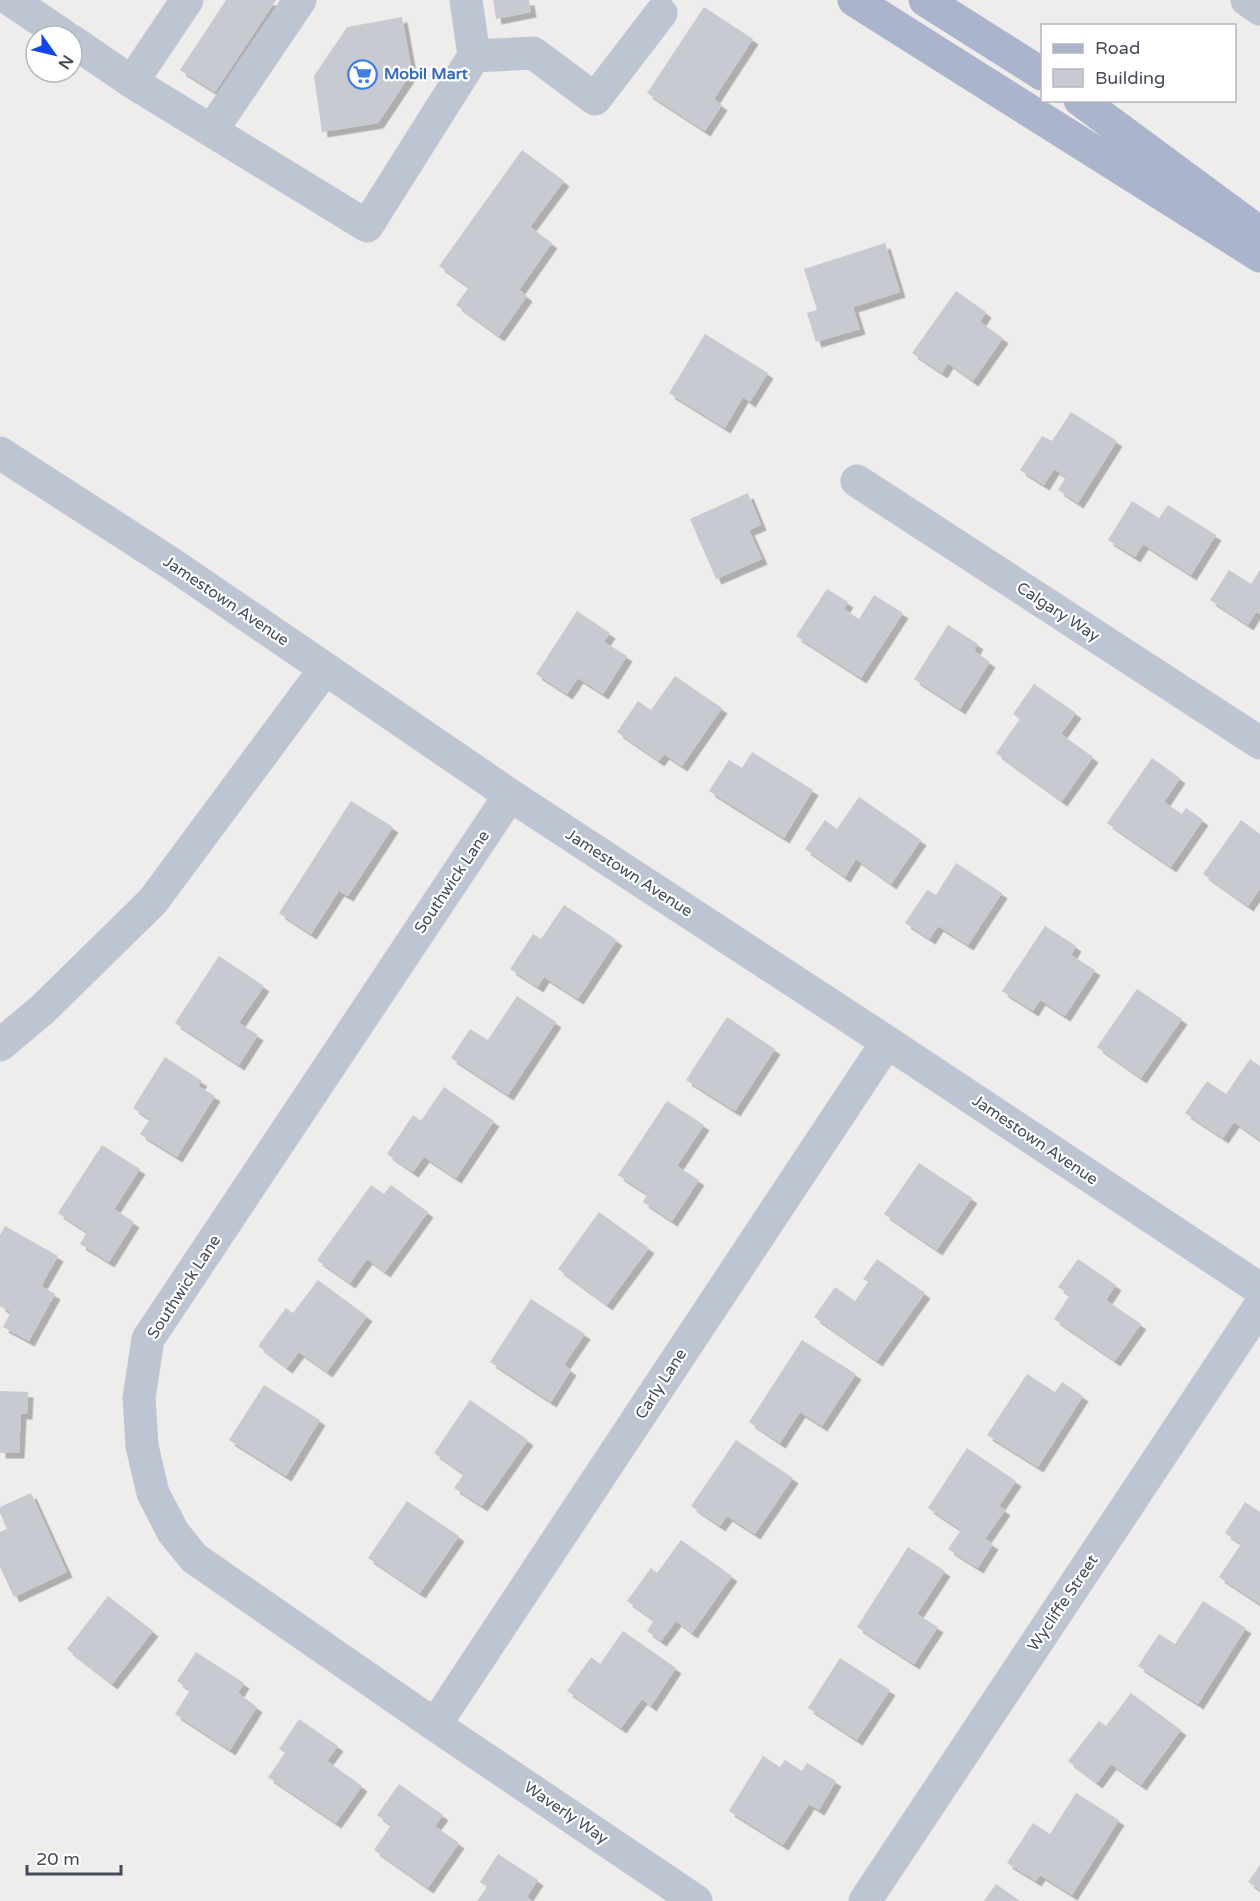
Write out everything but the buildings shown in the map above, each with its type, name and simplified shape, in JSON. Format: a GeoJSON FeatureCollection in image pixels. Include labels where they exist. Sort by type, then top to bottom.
{"type":"FeatureCollection","features":[{"type":"Feature","properties":{"kind":"main road"},"geometry":{"type":"LineString","coordinates":[[854,0],[1260,256]]}},
{"type":"Feature","properties":{"kind":"main road"},"geometry":{"type":"LineString","coordinates":[[925,0],[1041,73]]}},
{"type":"Feature","properties":{"kind":"main road"},"geometry":{"type":"LineString","coordinates":[[1083,102],[1260,233]]}},
{"type":"Feature","properties":{"kind":"street"},"geometry":{"type":"LineString","coordinates":[[11,0],[46,24]]}},
{"type":"Feature","properties":{"kind":"street"},"geometry":{"type":"LineString","coordinates":[[132,82],[187,0]]}},
{"type":"Feature","properties":{"kind":"street"},"geometry":{"type":"LineString","coordinates":[[212,130],[300,0]]}},
{"type":"Feature","properties":{"kind":"street"},"geometry":{"type":"LineString","coordinates":[[84,49],[132,82],[368,226],[474,56],[466,0]]}},
{"type":"Feature","properties":{"kind":"street"},"geometry":{"type":"LineString","coordinates":[[1247,0],[1260,9]]}},
{"type":"Feature","properties":{"kind":"street"},"geometry":{"type":"LineString","coordinates":[[474,56],[533,53],[595,99],[661,13]]}},
{"type":"Feature","properties":{"kind":"street","name":"Jamestown Avenue"},"geometry":{"type":"LineString","coordinates":[[0,453],[172,564],[510,795],[1260,1289]]}},
{"type":"Feature","properties":{"kind":"street","name":"Calgary Way"},"geometry":{"type":"LineString","coordinates":[[857,481],[1260,743]]}},
{"type":"Feature","properties":{"kind":"street"},"geometry":{"type":"LineString","coordinates":[[0,1045],[43,1009],[153,901],[325,669]]}},
{"type":"Feature","properties":{"kind":"street","name":"Southwick Lane"},"geometry":{"type":"LineString","coordinates":[[435,1725],[194,1558],[173,1532],[153,1493],[142,1446],[139,1398],[148,1340],[510,795]]}},
{"type":"Feature","properties":{"kind":"street","name":"Carly Lane"},"geometry":{"type":"LineString","coordinates":[[435,1725],[887,1042]]}},
{"type":"Feature","properties":{"kind":"street","name":"Wycliffe Street"},"geometry":{"type":"LineString","coordinates":[[865,1901],[1260,1306]]}},
{"type":"Feature","properties":{"kind":"street","name":"Waverly Way"},"geometry":{"type":"LineString","coordinates":[[435,1725],[696,1901]]}},
{"type":"Feature","properties":{"kind":"place","name":"Mobil Mart"},"geometry":{"type":"Point","coordinates":[363,74]}}]}
